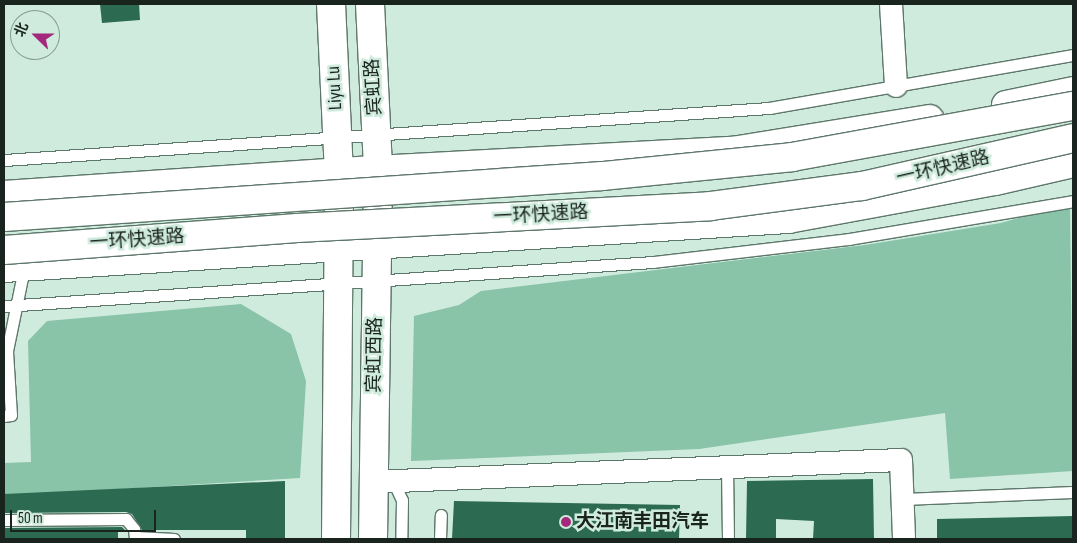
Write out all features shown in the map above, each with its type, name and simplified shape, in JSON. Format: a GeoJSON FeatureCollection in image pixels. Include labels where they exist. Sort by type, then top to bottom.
{"type":"FeatureCollection","features":[{"type":"Feature","properties":{"kind":"main road","name":"Liyu Lu"},"geometry":{"type":"LineString","coordinates":[[331,4],[339,172]]}},
{"type":"Feature","properties":{"kind":"main road","name":"宾虹路"},"geometry":{"type":"LineString","coordinates":[[370,4],[378,170]]}},
{"type":"Feature","properties":{"kind":"main road"},"geometry":{"type":"LineString","coordinates":[[4,195],[339,172],[732,151],[989,109],[1073,91]]}},
{"type":"Feature","properties":{"kind":"main road","name":"一环快速路"},"geometry":{"type":"LineString","coordinates":[[4,217],[604,176],[772,159],[1073,106]]}},
{"type":"Feature","properties":{"kind":"main road","name":"一环快速路"},"geometry":{"type":"LineString","coordinates":[[4,250],[297,228],[710,206],[862,186],[1073,138]]}},
{"type":"Feature","properties":{"kind":"main road"},"geometry":{"type":"LineString","coordinates":[[14,267],[788,219],[995,181],[1073,163]]}},
{"type":"Feature","properties":{"kind":"main road","name":"宾虹西路"},"geometry":{"type":"LineString","coordinates":[[373,539],[383,482],[375,281],[378,245],[378,170]]}},
{"type":"Feature","properties":{"kind":"main road","name":"宾虹西路"},"geometry":{"type":"LineString","coordinates":[[336,539],[340,284],[339,172]]}},
{"type":"Feature","properties":{"kind":"street"},"geometry":{"type":"LineString","coordinates":[[891,4],[896,86]]}},
{"type":"Feature","properties":{"kind":"street"},"geometry":{"type":"LineString","coordinates":[[383,482],[901,460],[904,539]]}},
{"type":"Feature","properties":{"kind":"lane"},"geometry":{"type":"LineString","coordinates":[[4,160],[376,133],[769,108],[1073,55]]}},
{"type":"Feature","properties":{"kind":"lane"},"geometry":{"type":"LineString","coordinates":[[9,306],[653,262],[850,239],[1073,202]]}},
{"type":"Feature","properties":{"kind":"lane"},"geometry":{"type":"LineString","coordinates":[[4,416],[11,415],[6,351],[14,267]]}},
{"type":"Feature","properties":{"kind":"lane"},"geometry":{"type":"LineString","coordinates":[[727,467],[728,539]]}},
{"type":"Feature","properties":{"kind":"lane"},"geometry":{"type":"LineString","coordinates":[[383,482],[402,500],[401,539]]}},
{"type":"Feature","properties":{"kind":"lane"},"geometry":{"type":"LineString","coordinates":[[902,499],[1073,492]]}},
{"type":"Feature","properties":{"kind":"lane"},"geometry":{"type":"LineString","coordinates":[[440,539],[441,515]]}},
{"type":"Feature","properties":{"kind":"lane"},"geometry":{"type":"LineString","coordinates":[[4,520],[126,519],[134,529],[135,538],[174,539]]}},
{"type":"Feature","properties":{"kind":"green space"},"geometry":{"type":"Polygon","coordinates":[[[1070,203],[1073,471],[950,479],[945,413],[699,449],[411,461],[414,316],[459,305],[481,291],[865,245],[1001,223],[1070,203]]]}},
{"type":"Feature","properties":{"kind":"green space"},"geometry":{"type":"Polygon","coordinates":[[[241,304],[291,334],[306,381],[300,478],[4,496],[4,463],[31,462],[28,341],[47,321],[241,304]]]}},
{"type":"Feature","properties":{"kind":"building"},"geometry":{"type":"Polygon","coordinates":[[[100,4],[139,4],[140,20],[102,23],[100,4]]]}},
{"type":"Feature","properties":{"kind":"building"},"geometry":{"type":"Polygon","coordinates":[[[873,479],[874,539],[813,539],[814,521],[776,519],[776,539],[746,539],[747,481],[873,479]]]}},
{"type":"Feature","properties":{"kind":"building"},"geometry":{"type":"Polygon","coordinates":[[[285,481],[285,539],[246,539],[246,530],[142,530],[132,514],[126,512],[4,513],[4,494],[285,481]]]}},
{"type":"Feature","properties":{"kind":"building","name":"大江南丰田汽车"},"geometry":{"type":"Polygon","coordinates":[[[454,501],[680,505],[679,539],[452,539],[454,501]]]}},
{"type":"Feature","properties":{"kind":"building"},"geometry":{"type":"Polygon","coordinates":[[[1073,516],[1073,539],[937,539],[937,519],[1073,516]]]}},
{"type":"Feature","properties":{"kind":"building"},"geometry":{"type":"Polygon","coordinates":[[[122,527],[126,531],[118,531],[118,539],[4,539],[4,528],[122,527]]]}},
{"type":"Feature","properties":{"kind":"place","name":"大江南丰田汽车"},"geometry":{"type":"Point","coordinates":[566,522]}}]}
